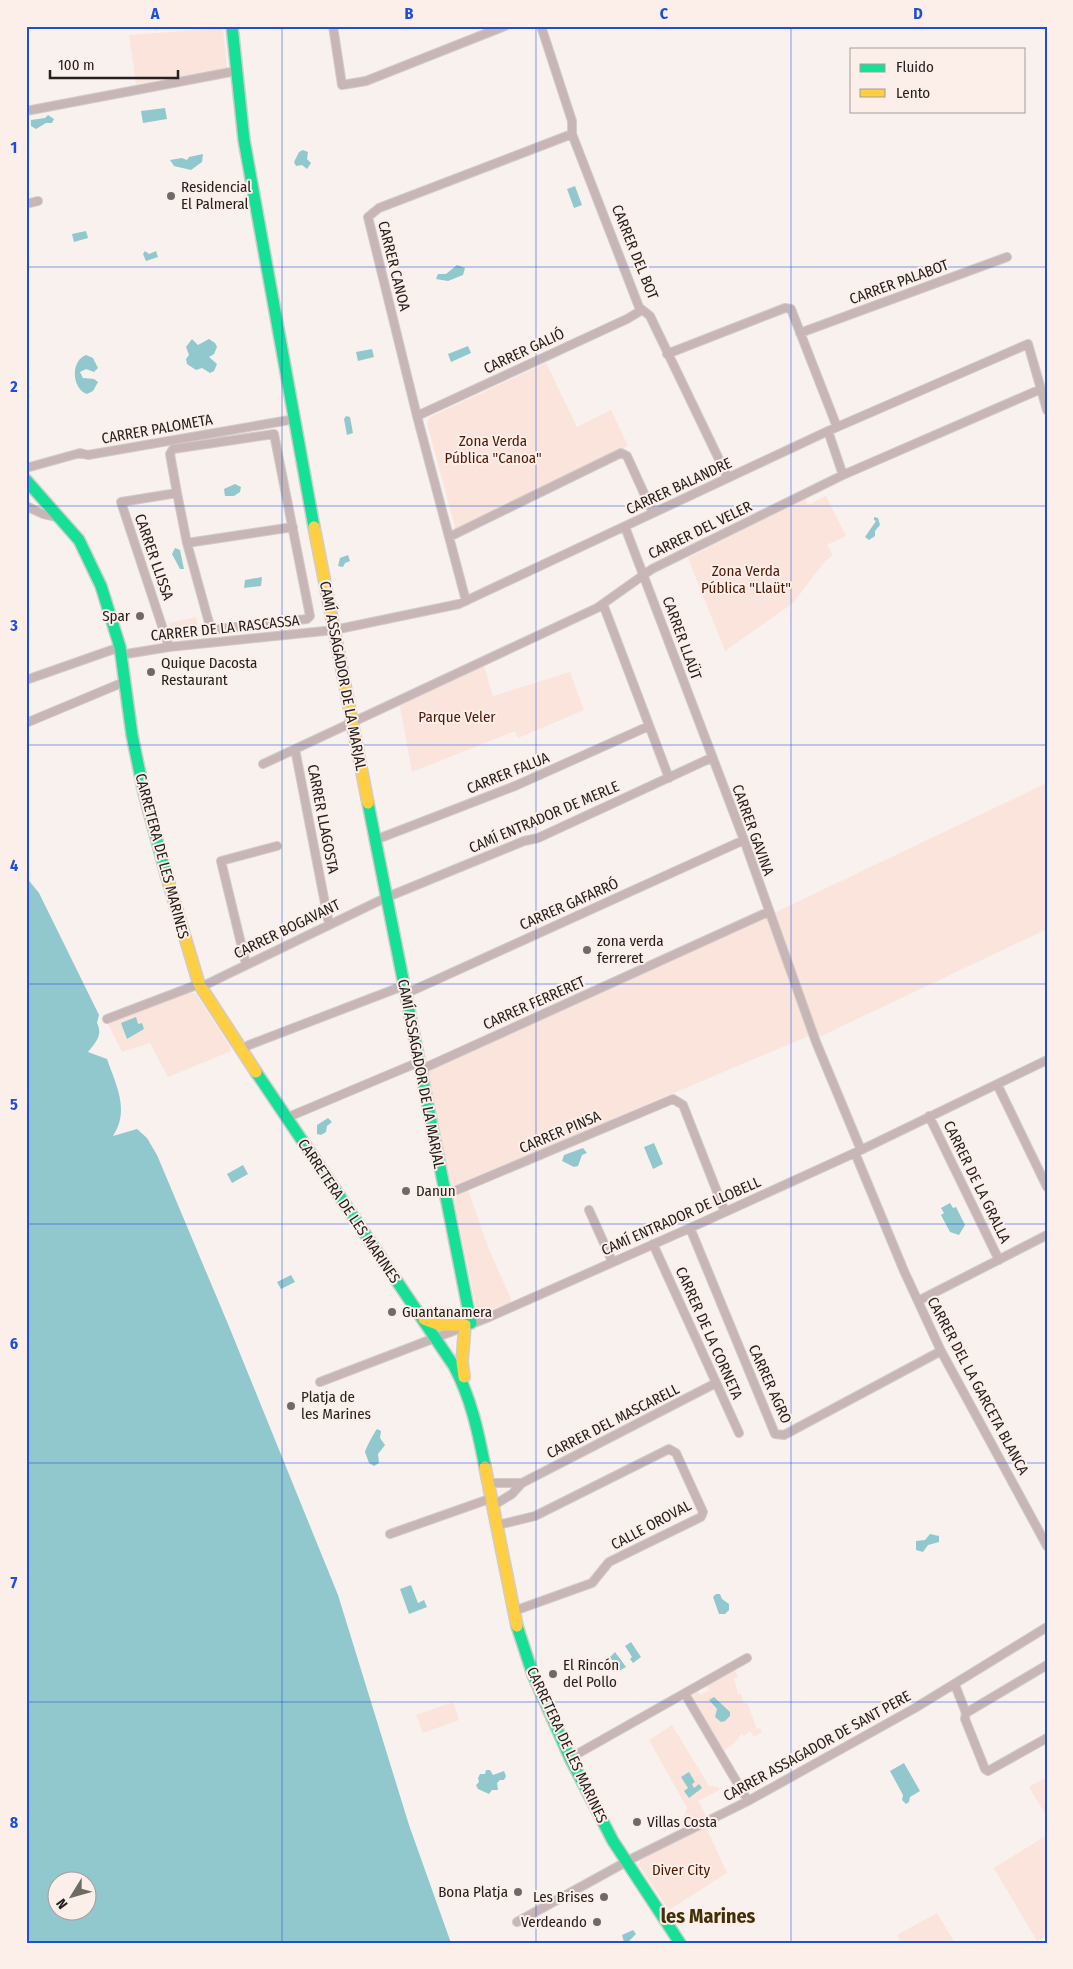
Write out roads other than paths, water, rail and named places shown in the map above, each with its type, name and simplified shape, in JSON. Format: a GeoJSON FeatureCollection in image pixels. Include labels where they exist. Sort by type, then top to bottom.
{"type":"FeatureCollection","features":[{"type":"Feature","properties":{"kind":"main road","name":"CAMÍ ASSAGADOR DE LA MARJAL"},"geometry":{"type":"LineString","coordinates":[[232,26],[244,140],[294,419],[385,898],[445,1195],[468,1324],[462,1362],[466,1389]]}},
{"type":"Feature","properties":{"kind":"main road","name":"CARRETERA DE LES MARINES"},"geometry":{"type":"LineString","coordinates":[[26,480],[79,540],[93,567],[120,651],[144,793],[188,953],[200,985],[286,1118],[437,1337],[466,1389],[475,1418],[493,1501],[514,1611],[532,1675],[570,1758],[626,1862],[680,1943]]}},
{"type":"Feature","properties":{"kind":"main road"},"geometry":{"type":"LineString","coordinates":[[424,1319],[440,1325],[468,1324]]}},
{"type":"Feature","properties":{"kind":"street"},"geometry":{"type":"LineString","coordinates":[[333,26],[342,85],[366,81],[505,26]]}},
{"type":"Feature","properties":{"kind":"street","name":"CARRER DEL BOT"},"geometry":{"type":"LineString","coordinates":[[541,26],[572,121],[572,134],[642,310],[650,316],[728,478]]}},
{"type":"Feature","properties":{"kind":"street"},"geometry":{"type":"LineString","coordinates":[[26,111],[236,71]]}},
{"type":"Feature","properties":{"kind":"street","name":"CARRER CANOA"},"geometry":{"type":"LineString","coordinates":[[466,601],[417,416],[368,220],[369,215],[379,208],[572,134]]}},
{"type":"Feature","properties":{"kind":"street"},"geometry":{"type":"LineString","coordinates":[[26,204],[38,201]]}},
{"type":"Feature","properties":{"kind":"street","name":"CARRER PALABOT"},"geometry":{"type":"LineString","coordinates":[[800,333],[1007,257]]}},
{"type":"Feature","properties":{"kind":"street"},"geometry":{"type":"LineString","coordinates":[[667,354],[785,308],[791,309],[837,427]]}},
{"type":"Feature","properties":{"kind":"street","name":"CARRER GALIÓ"},"geometry":{"type":"LineString","coordinates":[[417,416],[627,319],[642,310]]}},
{"type":"Feature","properties":{"kind":"street","name":"CARRER BALANDRE"},"geometry":{"type":"LineString","coordinates":[[334,630],[466,601],[828,431],[1028,344],[1041,388]]}},
{"type":"Feature","properties":{"kind":"street"},"geometry":{"type":"LineString","coordinates":[[1041,388],[1047,410]]}},
{"type":"Feature","properties":{"kind":"street","name":"CARRER DEL VELER"},"geometry":{"type":"LineString","coordinates":[[351,723],[603,604],[644,574],[843,475],[1041,388]]}},
{"type":"Feature","properties":{"kind":"street","name":"CARRER PALOMETA"},"geometry":{"type":"LineString","coordinates":[[26,468],[54,462],[58,458],[80,453],[88,455],[294,419]]}},
{"type":"Feature","properties":{"kind":"street"},"geometry":{"type":"LineString","coordinates":[[828,431],[843,475]]}},
{"type":"Feature","properties":{"kind":"street"},"geometry":{"type":"LineString","coordinates":[[272,432],[276,435],[293,527],[310,616],[307,619],[211,630],[186,543],[170,454],[173,449],[272,432]]}},
{"type":"Feature","properties":{"kind":"street"},"geometry":{"type":"LineString","coordinates":[[449,537],[621,453],[626,456],[653,513]]}},
{"type":"Feature","properties":{"kind":"street","name":"CARRER LLISSA"},"geometry":{"type":"LineString","coordinates":[[170,647],[121,502],[177,493]]}},
{"type":"Feature","properties":{"kind":"street"},"geometry":{"type":"LineString","coordinates":[[26,506],[43,514],[61,518]]}},
{"type":"Feature","properties":{"kind":"street"},"geometry":{"type":"LineString","coordinates":[[186,543],[293,527]]}},
{"type":"Feature","properties":{"kind":"street","name":"CARRER LLAÜT"},"geometry":{"type":"LineString","coordinates":[[625,527],[711,758]]}},
{"type":"Feature","properties":{"kind":"street"},"geometry":{"type":"LineString","coordinates":[[603,604],[669,778]]}},
{"type":"Feature","properties":{"kind":"street","name":"CARRER DE LA RASCASSA"},"geometry":{"type":"LineString","coordinates":[[26,680],[120,651],[334,630]]}},
{"type":"Feature","properties":{"kind":"street"},"geometry":{"type":"LineString","coordinates":[[26,723],[124,682]]}},
{"type":"Feature","properties":{"kind":"street","name":"CARRER LLAGOSTA"},"geometry":{"type":"LineString","coordinates":[[263,764],[351,723]]}},
{"type":"Feature","properties":{"kind":"street","name":"CARRER FALUA"},"geometry":{"type":"LineString","coordinates":[[374,840],[515,786],[649,726]]}},
{"type":"Feature","properties":{"kind":"street","name":"CARRER LLAGOSTA"},"geometry":{"type":"LineString","coordinates":[[295,749],[330,924]]}},
{"type":"Feature","properties":{"kind":"street","name":"CAMÍ ENTRADOR DE MERLE"},"geometry":{"type":"LineString","coordinates":[[385,898],[524,841],[538,838],[711,758]]}},
{"type":"Feature","properties":{"kind":"street","name":"CARRER GAVINA"},"geometry":{"type":"LineString","coordinates":[[711,758],[744,840],[768,912],[858,1152]]}},
{"type":"Feature","properties":{"kind":"street","name":"CARRER GAFARRÓ"},"geometry":{"type":"LineString","coordinates":[[241,1050],[249,1045],[404,990],[744,840]]}},
{"type":"Feature","properties":{"kind":"street"},"geometry":{"type":"LineString","coordinates":[[246,964],[221,861],[277,846]]}},
{"type":"Feature","properties":{"kind":"street","name":"CARRER BOGAVANT"},"geometry":{"type":"LineString","coordinates":[[106,1019],[200,985],[385,898]]}},
{"type":"Feature","properties":{"kind":"street","name":"CARRER FERRERET"},"geometry":{"type":"LineString","coordinates":[[286,1118],[420,1066],[768,912]]}},
{"type":"Feature","properties":{"kind":"street","name":"CAMÍ ENTRADOR DE LLOBELL"},"geometry":{"type":"LineString","coordinates":[[320,1382],[437,1337],[690,1228],[858,1152],[1047,1060]]}},
{"type":"Feature","properties":{"kind":"street"},"geometry":{"type":"LineString","coordinates":[[997,1084],[1047,1188]]}},
{"type":"Feature","properties":{"kind":"street","name":"CARRER PINSA"},"geometry":{"type":"LineString","coordinates":[[445,1195],[673,1099],[683,1105],[725,1212]]}},
{"type":"Feature","properties":{"kind":"street","name":"CARRER DE LA GRALLA"},"geometry":{"type":"LineString","coordinates":[[930,1116],[1000,1260]]}},
{"type":"Feature","properties":{"kind":"street","name":"CARRER DEL LA GARCETA BLANCA"},"geometry":{"type":"LineString","coordinates":[[858,1152],[918,1301],[941,1351],[1047,1546]]}},
{"type":"Feature","properties":{"kind":"street"},"geometry":{"type":"LineString","coordinates":[[589,1210],[612,1261]]}},
{"type":"Feature","properties":{"kind":"street","name":"CARRER AGRO"},"geometry":{"type":"LineString","coordinates":[[690,1228],[776,1434],[784,1435],[941,1351]]}},
{"type":"Feature","properties":{"kind":"street","name":"CARRER DE LA GRALLA"},"geometry":{"type":"LineString","coordinates":[[918,1301],[1047,1235]]}},
{"type":"Feature","properties":{"kind":"street","name":"CARRER DE LA CORNETA"},"geometry":{"type":"LineString","coordinates":[[653,1244],[739,1433]]}},
{"type":"Feature","properties":{"kind":"street","name":"CARRER DEL MASCARELL"},"geometry":{"type":"LineString","coordinates":[[390,1534],[512,1494],[522,1483],[716,1383]]}},
{"type":"Feature","properties":{"kind":"street","name":"CALLE OROVAL"},"geometry":{"type":"LineString","coordinates":[[498,1525],[535,1516],[670,1449],[676,1453],[703,1512],[701,1517],[609,1562],[592,1583],[514,1611]]}},
{"type":"Feature","properties":{"kind":"street","name":"CARRER DEL MASCARELL"},"geometry":{"type":"LineString","coordinates":[[489,1483],[522,1483]]}},
{"type":"Feature","properties":{"kind":"street","name":"CARRER ASSAGADOR DE SANT PERE"},"geometry":{"type":"LineString","coordinates":[[516,1922],[626,1862],[748,1800],[955,1685],[1047,1627]]}},
{"type":"Feature","properties":{"kind":"street"},"geometry":{"type":"LineString","coordinates":[[570,1758],[746,1658]]}},
{"type":"Feature","properties":{"kind":"street"},"geometry":{"type":"LineString","coordinates":[[966,1713],[1047,1665]]}},
{"type":"Feature","properties":{"kind":"street"},"geometry":{"type":"LineString","coordinates":[[955,1685],[966,1713],[964,1719],[985,1769],[988,1771],[1047,1738]]}},
{"type":"Feature","properties":{"kind":"street"},"geometry":{"type":"LineString","coordinates":[[685,1694],[748,1800]]}},
{"type":"Feature","properties":{"kind":"water"},"geometry":{"type":"Polygon","coordinates":[[[165,108],[167,119],[143,123],[141,111],[165,108]]]}},
{"type":"Feature","properties":{"kind":"water"},"geometry":{"type":"Polygon","coordinates":[[[48,115],[54,119],[52,123],[46,123],[36,129],[31,126],[31,120],[45,118],[48,115]]]}},
{"type":"Feature","properties":{"kind":"water"},"geometry":{"type":"Polygon","coordinates":[[[303,150],[308,152],[307,159],[311,163],[307,169],[302,165],[296,166],[294,162],[299,152],[303,150]]]}},
{"type":"Feature","properties":{"kind":"water"},"geometry":{"type":"Polygon","coordinates":[[[203,154],[202,162],[191,170],[174,166],[170,160],[182,158],[187,160],[189,157],[203,154]]]}},
{"type":"Feature","properties":{"kind":"water"},"geometry":{"type":"Polygon","coordinates":[[[575,186],[582,205],[574,208],[567,189],[575,186]]]}},
{"type":"Feature","properties":{"kind":"water"},"geometry":{"type":"Polygon","coordinates":[[[86,231],[88,238],[74,242],[72,234],[86,231]]]}},
{"type":"Feature","properties":{"kind":"water"},"geometry":{"type":"Polygon","coordinates":[[[145,251],[149,254],[156,251],[158,257],[146,261],[143,254],[145,251]]]}},
{"type":"Feature","properties":{"kind":"water"},"geometry":{"type":"Polygon","coordinates":[[[457,265],[465,268],[463,275],[448,281],[436,279],[438,274],[446,274],[457,265]]]}},
{"type":"Feature","properties":{"kind":"water"},"geometry":{"type":"Polygon","coordinates":[[[192,339],[198,345],[209,339],[215,343],[217,347],[214,354],[209,357],[217,364],[214,371],[210,373],[202,368],[196,370],[187,364],[186,359],[189,355],[186,347],[192,339]]]}},
{"type":"Feature","properties":{"kind":"water"},"geometry":{"type":"Polygon","coordinates":[[[468,346],[471,353],[451,362],[448,354],[468,346]]]}},
{"type":"Feature","properties":{"kind":"water"},"geometry":{"type":"Polygon","coordinates":[[[372,349],[374,357],[358,361],[356,352],[372,349]]]}},
{"type":"Feature","properties":{"kind":"water"},"geometry":{"type":"Polygon","coordinates":[[[86,355],[93,358],[98,368],[94,372],[86,369],[80,372],[83,378],[94,379],[98,382],[93,391],[87,394],[78,387],[75,375],[77,363],[86,355]]]}},
{"type":"Feature","properties":{"kind":"water"},"geometry":{"type":"Polygon","coordinates":[[[346,416],[350,417],[353,433],[347,435],[344,419],[346,416]]]}},
{"type":"Feature","properties":{"kind":"water"},"geometry":{"type":"Polygon","coordinates":[[[235,484],[241,487],[240,492],[234,496],[225,496],[224,489],[235,484]]]}},
{"type":"Feature","properties":{"kind":"water"},"geometry":{"type":"Polygon","coordinates":[[[874,517],[878,518],[880,525],[875,531],[875,536],[869,540],[865,537],[876,521],[874,517]]]}},
{"type":"Feature","properties":{"kind":"water"},"geometry":{"type":"Polygon","coordinates":[[[175,548],[180,550],[184,569],[180,569],[172,554],[175,548]]]}},
{"type":"Feature","properties":{"kind":"water"},"geometry":{"type":"Polygon","coordinates":[[[348,555],[350,561],[345,563],[343,567],[338,566],[340,558],[348,555]]]}},
{"type":"Feature","properties":{"kind":"water"},"geometry":{"type":"Polygon","coordinates":[[[262,577],[261,586],[244,588],[245,580],[262,577]]]}},
{"type":"Feature","properties":{"kind":"water"},"geometry":{"type":"Polygon","coordinates":[[[26,877],[39,893],[99,1015],[97,1023],[99,1035],[88,1052],[107,1059],[120,1098],[120,1117],[113,1136],[137,1129],[147,1138],[157,1155],[338,1595],[409,1825],[451,1943],[26,1943],[26,877]]]}},
{"type":"Feature","properties":{"kind":"water"},"geometry":{"type":"Polygon","coordinates":[[[136,1017],[138,1024],[142,1023],[144,1029],[127,1039],[121,1023],[136,1017]]]}},
{"type":"Feature","properties":{"kind":"water"},"geometry":{"type":"Polygon","coordinates":[[[328,1118],[332,1122],[327,1126],[326,1132],[321,1135],[317,1134],[317,1125],[328,1118]]]}},
{"type":"Feature","properties":{"kind":"water"},"geometry":{"type":"Polygon","coordinates":[[[654,1143],[663,1164],[653,1169],[644,1147],[654,1143]]]}},
{"type":"Feature","properties":{"kind":"water"},"geometry":{"type":"Polygon","coordinates":[[[583,1148],[587,1153],[582,1155],[578,1166],[574,1167],[562,1161],[564,1155],[583,1148]]]}},
{"type":"Feature","properties":{"kind":"water"},"geometry":{"type":"Polygon","coordinates":[[[243,1165],[248,1174],[232,1183],[227,1174],[243,1165]]]}},
{"type":"Feature","properties":{"kind":"water"},"geometry":{"type":"Polygon","coordinates":[[[950,1203],[953,1208],[956,1207],[965,1225],[959,1235],[950,1232],[941,1215],[944,1213],[941,1208],[950,1203]]]}},
{"type":"Feature","properties":{"kind":"water"},"geometry":{"type":"Polygon","coordinates":[[[291,1275],[295,1282],[281,1289],[277,1282],[291,1275]]]}},
{"type":"Feature","properties":{"kind":"water"},"geometry":{"type":"Polygon","coordinates":[[[377,1429],[381,1431],[380,1438],[385,1445],[378,1454],[379,1463],[374,1466],[369,1463],[365,1452],[377,1429]]]}},
{"type":"Feature","properties":{"kind":"water"},"geometry":{"type":"Polygon","coordinates":[[[930,1534],[939,1536],[939,1542],[928,1545],[923,1552],[916,1550],[916,1541],[925,1540],[930,1534]]]}},
{"type":"Feature","properties":{"kind":"water"},"geometry":{"type":"Polygon","coordinates":[[[411,1585],[418,1603],[424,1600],[427,1607],[409,1614],[400,1589],[411,1585]]]}},
{"type":"Feature","properties":{"kind":"water"},"geometry":{"type":"Polygon","coordinates":[[[716,1594],[720,1594],[722,1599],[729,1604],[729,1610],[725,1614],[719,1614],[713,1597],[716,1594]]]}},
{"type":"Feature","properties":{"kind":"water"},"geometry":{"type":"Polygon","coordinates":[[[631,1642],[641,1657],[633,1663],[630,1659],[632,1657],[625,1646],[631,1642]]]}},
{"type":"Feature","properties":{"kind":"water"},"geometry":{"type":"Polygon","coordinates":[[[615,1652],[626,1667],[619,1671],[610,1657],[615,1652]]]}},
{"type":"Feature","properties":{"kind":"water"},"geometry":{"type":"Polygon","coordinates":[[[714,1697],[730,1712],[730,1716],[725,1721],[721,1722],[715,1717],[717,1709],[709,1700],[714,1697]]]}},
{"type":"Feature","properties":{"kind":"water"},"geometry":{"type":"Polygon","coordinates":[[[904,1763],[920,1791],[910,1797],[909,1802],[906,1804],[902,1800],[903,1795],[890,1771],[904,1763]]]}},
{"type":"Feature","properties":{"kind":"water"},"geometry":{"type":"Polygon","coordinates":[[[486,1770],[490,1770],[493,1775],[504,1771],[506,1776],[504,1780],[500,1780],[497,1783],[498,1790],[492,1790],[489,1794],[478,1789],[476,1785],[479,1782],[480,1774],[485,1774],[486,1770]]]}},
{"type":"Feature","properties":{"kind":"water"},"geometry":{"type":"Polygon","coordinates":[[[689,1772],[695,1782],[692,1784],[694,1788],[699,1784],[702,1788],[689,1798],[684,1791],[688,1788],[681,1777],[689,1772]]]}},
{"type":"Feature","properties":{"kind":"water"},"geometry":{"type":"Polygon","coordinates":[[[633,1930],[636,1934],[629,1941],[624,1942],[622,1935],[633,1930]]]}},
{"type":"Feature","properties":{"kind":"place","name":"Residencial El Palmeral"},"geometry":{"type":"Point","coordinates":[171,196]}},
{"type":"Feature","properties":{"kind":"place","name":"Spar"},"geometry":{"type":"Point","coordinates":[140,616]}},
{"type":"Feature","properties":{"kind":"place","name":"Quique Dacosta Restaurant"},"geometry":{"type":"Point","coordinates":[151,672]}},
{"type":"Feature","properties":{"kind":"place","name":"zona verda ferreret"},"geometry":{"type":"Point","coordinates":[587,950]}},
{"type":"Feature","properties":{"kind":"place","name":"Danun"},"geometry":{"type":"Point","coordinates":[406,1191]}},
{"type":"Feature","properties":{"kind":"place","name":"Guantanamera"},"geometry":{"type":"Point","coordinates":[392,1312]}},
{"type":"Feature","properties":{"kind":"place","name":"Platja de les Marines"},"geometry":{"type":"Point","coordinates":[291,1406]}},
{"type":"Feature","properties":{"kind":"place","name":"El Rincón del Pollo"},"geometry":{"type":"Point","coordinates":[553,1674]}},
{"type":"Feature","properties":{"kind":"place","name":"Villas Costa"},"geometry":{"type":"Point","coordinates":[637,1822]}},
{"type":"Feature","properties":{"kind":"place","name":"Bona Platja"},"geometry":{"type":"Point","coordinates":[518,1892]}},
{"type":"Feature","properties":{"kind":"place","name":"Les Brises"},"geometry":{"type":"Point","coordinates":[604,1897]}},
{"type":"Feature","properties":{"kind":"place","name":"Verdeando"},"geometry":{"type":"Point","coordinates":[597,1922]}},
{"type":"Feature","properties":{"kind":"district","name":"les Marines"},"geometry":{"type":"Point","coordinates":[708,1916]}},
{"type":"Feature","properties":{"kind":"park label","name":"Zona Verda Pública \"Canoa\""},"geometry":{"type":"Point","coordinates":[493,450]}},
{"type":"Feature","properties":{"kind":"park label","name":"Zona Verda Pública \"Llaüt\""},"geometry":{"type":"Point","coordinates":[746,580]}},
{"type":"Feature","properties":{"kind":"park label","name":"Parque Veler"},"geometry":{"type":"Point","coordinates":[457,717]}},
{"type":"Feature","properties":{"kind":"park label","name":"Diver City"},"geometry":{"type":"Point","coordinates":[681,1870]}}]}
